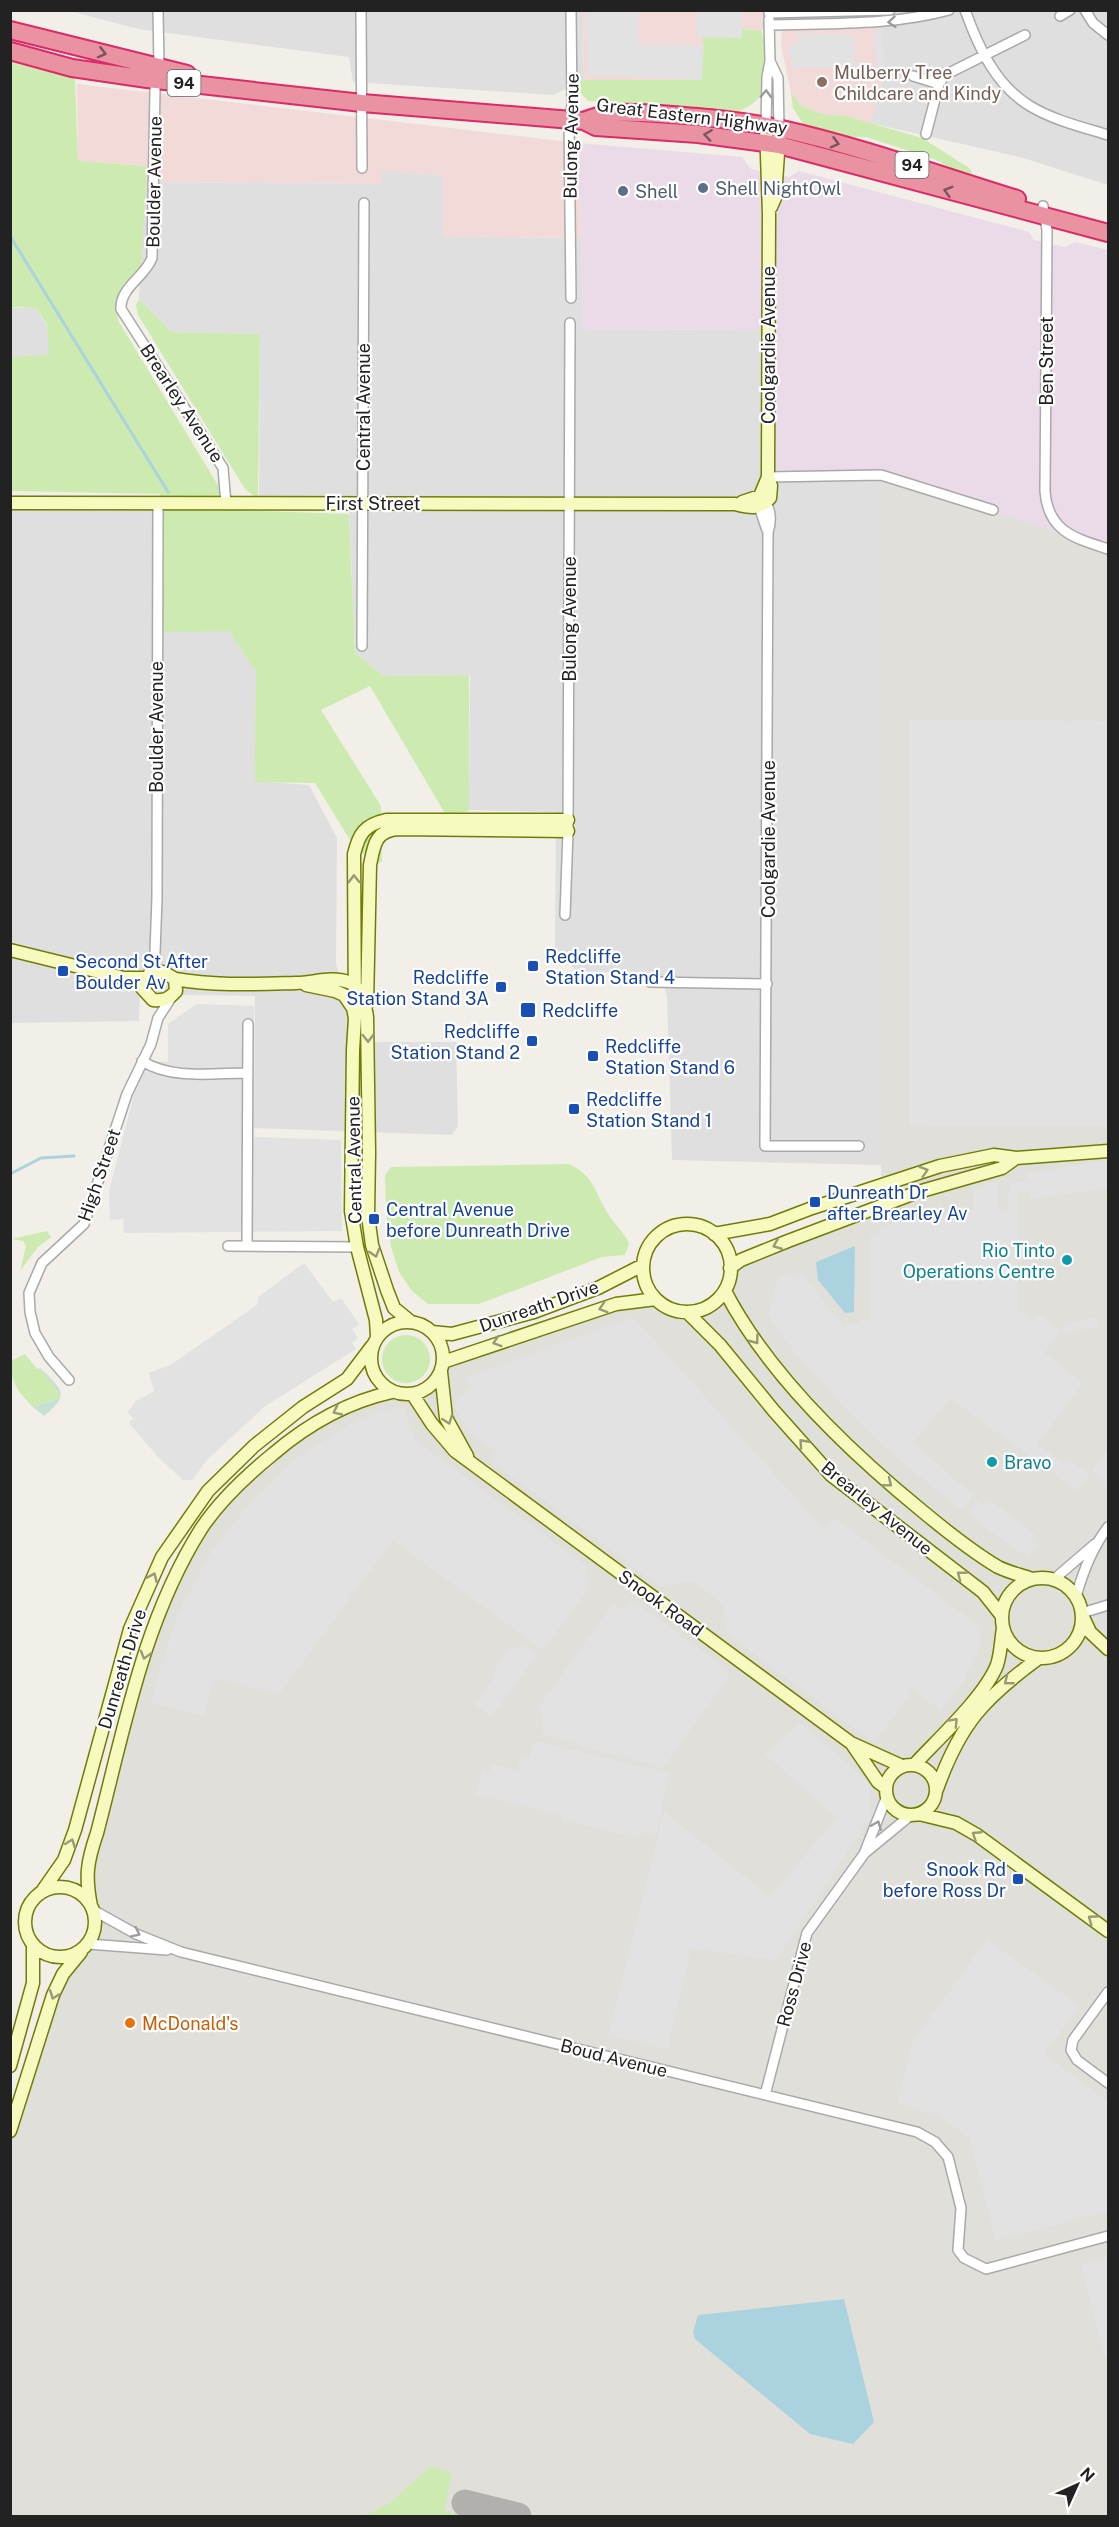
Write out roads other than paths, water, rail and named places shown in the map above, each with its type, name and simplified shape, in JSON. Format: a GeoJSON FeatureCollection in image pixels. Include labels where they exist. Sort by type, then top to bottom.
{"type":"FeatureCollection","features":[{"type":"Feature","properties":{"kind":"highway","name":"Great Eastern Highway"},"geometry":{"type":"LineString","coordinates":[[14,29],[158,74]]}},
{"type":"Feature","properties":{"kind":"highway","name":"Great Eastern Highway"},"geometry":{"type":"LineString","coordinates":[[10,51],[72,68],[158,74],[255,90],[362,103],[577,120],[596,127],[772,136],[839,159],[1044,211],[1108,223]]}},
{"type":"Feature","properties":{"kind":"highway","name":"Great Eastern Highway"},"geometry":{"type":"LineString","coordinates":[[1044,211],[1108,232]]}},
{"type":"Feature","properties":{"kind":"main road","name":"Coolgardie Avenue"},"geometry":{"type":"LineString","coordinates":[[761,502],[770,498],[771,492],[768,477],[769,214],[772,136]]}},
{"type":"Feature","properties":{"kind":"main road","name":"First Street"},"geometry":{"type":"LineString","coordinates":[[10,503],[735,504],[750,508],[761,502]]}},
{"type":"Feature","properties":{"kind":"main road","name":"Central Avenue"},"geometry":{"type":"LineString","coordinates":[[411,1322],[394,1308],[372,1245],[368,1216],[369,1153],[361,1017],[363,998],[353,985],[354,854],[360,832],[366,827],[386,820],[568,826]]}},
{"type":"Feature","properties":{"kind":"main road","name":"Central Avenue"},"geometry":{"type":"LineString","coordinates":[[375,1341],[371,1296],[357,1247],[351,1211],[353,1050],[361,1017],[367,965],[370,865],[374,845],[381,834],[388,830],[398,829],[568,826]]}},
{"type":"Feature","properties":{"kind":"main road","name":"Central Avenue"},"geometry":{"type":"LineString","coordinates":[[354,938],[348,967],[337,989],[361,1017]]}},
{"type":"Feature","properties":{"kind":"main road"},"geometry":{"type":"LineString","coordinates":[[10,950],[146,985],[163,1001],[174,990],[204,984],[299,983],[337,989],[346,981],[353,985],[367,965]]}},
{"type":"Feature","properties":{"kind":"main road"},"geometry":{"type":"LineString","coordinates":[[146,985],[163,972],[174,990]]}},
{"type":"Feature","properties":{"kind":"main road"},"geometry":{"type":"LineString","coordinates":[[714,1234],[770,1224],[940,1166],[994,1155],[1016,1158],[1108,1151]]}},
{"type":"Feature","properties":{"kind":"main road"},"geometry":{"type":"LineString","coordinates":[[730,1268],[741,1260],[777,1245],[918,1192],[1002,1168],[1016,1158]]}},
{"type":"Feature","properties":{"kind":"main road"},"geometry":{"type":"LineString","coordinates":[[674,1226],[695,1226],[714,1234],[723,1244],[730,1268],[725,1291],[715,1302],[702,1310],[687,1312],[675,1311],[656,1299],[648,1289],[643,1264],[649,1246],[656,1237],[674,1226]]}},
{"type":"Feature","properties":{"kind":"main road","name":"Dunreath Drive"},"geometry":{"type":"LineString","coordinates":[[432,1332],[452,1334],[534,1312],[598,1288],[643,1264]]}},
{"type":"Feature","properties":{"kind":"main road","name":"Brearley Avenue"},"geometry":{"type":"LineString","coordinates":[[725,1291],[737,1315],[763,1351],[828,1426],[878,1474],[935,1522],[999,1568],[1032,1579]]}},
{"type":"Feature","properties":{"kind":"main road","name":"Dunreath Drive"},"geometry":{"type":"LineString","coordinates":[[442,1367],[616,1304],[656,1299]]}},
{"type":"Feature","properties":{"kind":"main road","name":"Brearley Avenue"},"geometry":{"type":"LineString","coordinates":[[687,1312],[720,1345],[831,1475],[983,1592],[1002,1621]]}},
{"type":"Feature","properties":{"kind":"main road"},"geometry":{"type":"LineString","coordinates":[[411,1322],[422,1325],[439,1341],[442,1367],[430,1387],[413,1395],[392,1392],[376,1378],[371,1367],[375,1341],[392,1325],[411,1322]]}},
{"type":"Feature","properties":{"kind":"main road","name":"Dunreath Drive"},"geometry":{"type":"LineString","coordinates":[[41,1893],[64,1860],[75,1830],[130,1629],[162,1557],[202,1499],[216,1484],[269,1434],[303,1407],[347,1379],[375,1341]]}},
{"type":"Feature","properties":{"kind":"main road","name":"Snook Road"},"geometry":{"type":"LineString","coordinates":[[442,1367],[446,1418],[471,1462]]}},
{"type":"Feature","properties":{"kind":"main road","name":"Dunreath Drive"},"geometry":{"type":"LineString","coordinates":[[92,1908],[86,1880],[88,1860],[154,1620],[180,1566],[202,1528],[227,1496],[293,1437],[322,1418],[365,1398],[392,1392]]}},
{"type":"Feature","properties":{"kind":"main road","name":"Snook Road"},"geometry":{"type":"LineString","coordinates":[[413,1395],[432,1424],[454,1451],[851,1743],[908,1765]]}},
{"type":"Feature","properties":{"kind":"main road"},"geometry":{"type":"LineString","coordinates":[[1108,1649],[1090,1632],[1076,1597],[1070,1589],[1053,1580],[1032,1579],[1020,1584],[1005,1604],[1000,1651],[992,1676],[966,1708],[908,1765],[891,1775],[886,1792],[896,1809],[956,1823],[977,1835],[1108,1931]]}},
{"type":"Feature","properties":{"kind":"main road"},"geometry":{"type":"LineString","coordinates":[[1002,1621],[1008,1639],[1016,1648],[1026,1655],[1039,1658],[1053,1657],[1068,1649],[1079,1635],[1082,1615]]}},
{"type":"Feature","properties":{"kind":"main road"},"geometry":{"type":"LineString","coordinates":[[915,1814],[934,1801],[936,1789],[955,1743],[968,1722],[998,1689],[1039,1658]]}},
{"type":"Feature","properties":{"kind":"main road","name":"Snook Road"},"geometry":{"type":"LineString","coordinates":[[851,1743],[886,1792]]}},
{"type":"Feature","properties":{"kind":"main road"},"geometry":{"type":"LineString","coordinates":[[908,1765],[927,1770],[935,1782],[936,1789]]}},
{"type":"Feature","properties":{"kind":"main road"},"geometry":{"type":"LineString","coordinates":[[10,2131],[53,1995],[63,1974],[87,1945],[95,1928],[92,1908],[84,1897],[74,1890],[63,1887],[52,1888],[32,1900],[25,1923],[29,1938],[42,1953],[53,1957],[65,1957],[76,1954],[87,1945]]}},
{"type":"Feature","properties":{"kind":"main road"},"geometry":{"type":"LineString","coordinates":[[10,2066],[33,1983],[33,1945]]}},
{"type":"Feature","properties":{"kind":"street","name":"Boulder Avenue"},"geometry":{"type":"LineString","coordinates":[[121,309],[124,294],[129,286],[141,277],[152,258],[158,10]]}},
{"type":"Feature","properties":{"kind":"street"},"geometry":{"type":"LineString","coordinates":[[361,10],[362,168]]}},
{"type":"Feature","properties":{"kind":"street","name":"Bulong Avenue"},"geometry":{"type":"LineString","coordinates":[[571,10],[572,106],[577,120],[571,298]]}},
{"type":"Feature","properties":{"kind":"street"},"geometry":{"type":"LineString","coordinates":[[769,12],[890,10]]}},
{"type":"Feature","properties":{"kind":"street"},"geometry":{"type":"LineString","coordinates":[[769,25],[889,23],[917,19],[949,10]]}},
{"type":"Feature","properties":{"kind":"street"},"geometry":{"type":"LineString","coordinates":[[965,10],[984,56],[1010,88],[1029,105],[1069,123],[1108,135]]}},
{"type":"Feature","properties":{"kind":"street"},"geometry":{"type":"LineString","coordinates":[[1060,16],[1070,10]]}},
{"type":"Feature","properties":{"kind":"street"},"geometry":{"type":"LineString","coordinates":[[1085,10],[1093,23],[1108,35]]}},
{"type":"Feature","properties":{"kind":"street","name":"Coolgardie Avenue"},"geometry":{"type":"LineString","coordinates":[[769,12],[770,61],[767,77],[772,136]]}},
{"type":"Feature","properties":{"kind":"street"},"geometry":{"type":"LineString","coordinates":[[926,134],[939,84],[945,75],[1025,34]]}},
{"type":"Feature","properties":{"kind":"street"},"geometry":{"type":"LineString","coordinates":[[913,75],[939,84]]}},
{"type":"Feature","properties":{"kind":"street","name":"Central Avenue"},"geometry":{"type":"LineString","coordinates":[[362,646],[364,203]]}},
{"type":"Feature","properties":{"kind":"street","name":"Ben Street"},"geometry":{"type":"LineString","coordinates":[[1044,211],[1047,230],[1045,491],[1051,516],[1065,532],[1108,549]]}},
{"type":"Feature","properties":{"kind":"street","name":"Brearley Avenue"},"geometry":{"type":"LineString","coordinates":[[121,309],[224,468],[226,504]]}},
{"type":"Feature","properties":{"kind":"street","name":"Bulong Avenue"},"geometry":{"type":"LineString","coordinates":[[565,915],[568,826],[570,323]]}},
{"type":"Feature","properties":{"kind":"street"},"geometry":{"type":"LineString","coordinates":[[768,477],[881,476],[993,510]]}},
{"type":"Feature","properties":{"kind":"street","name":"Coolgardie Avenue"},"geometry":{"type":"LineString","coordinates":[[761,502],[770,515],[768,532],[765,1146],[860,1146]]}},
{"type":"Feature","properties":{"kind":"street","name":"Boulder Avenue"},"geometry":{"type":"LineString","coordinates":[[146,985],[155,952],[158,503]]}},
{"type":"Feature","properties":{"kind":"street","name":"Boulder Avenue"},"geometry":{"type":"LineString","coordinates":[[155,952],[163,972]]}},
{"type":"Feature","properties":{"kind":"street"},"geometry":{"type":"LineString","coordinates":[[650,982],[767,984]]}},
{"type":"Feature","properties":{"kind":"street"},"geometry":{"type":"LineString","coordinates":[[146,985],[158,1018]]}},
{"type":"Feature","properties":{"kind":"street","name":"High Street"},"geometry":{"type":"LineString","coordinates":[[69,1380],[49,1357],[35,1333],[30,1312],[29,1293],[42,1263],[84,1224],[127,1094],[156,1030],[158,1018],[174,990]]}},
{"type":"Feature","properties":{"kind":"street"},"geometry":{"type":"LineString","coordinates":[[247,1246],[248,1024]]}},
{"type":"Feature","properties":{"kind":"street"},"geometry":{"type":"LineString","coordinates":[[142,1061],[155,1069],[173,1073],[248,1073]]}},
{"type":"Feature","properties":{"kind":"street"},"geometry":{"type":"LineString","coordinates":[[228,1246],[357,1247]]}},
{"type":"Feature","properties":{"kind":"street"},"geometry":{"type":"LineString","coordinates":[[1076,1597],[1084,1569],[1108,1527]]}},
{"type":"Feature","properties":{"kind":"street"},"geometry":{"type":"LineString","coordinates":[[1053,1580],[1099,1540]]}},
{"type":"Feature","properties":{"kind":"street"},"geometry":{"type":"LineString","coordinates":[[1082,1615],[1108,1605]]}},
{"type":"Feature","properties":{"kind":"street","name":"Ross Drive"},"geometry":{"type":"LineString","coordinates":[[864,1854],[886,1792]]}},
{"type":"Feature","properties":{"kind":"street","name":"Ross Drive"},"geometry":{"type":"LineString","coordinates":[[765,2095],[807,1933],[864,1854],[915,1814]]}},
{"type":"Feature","properties":{"kind":"street","name":"Boud Avenue"},"geometry":{"type":"LineString","coordinates":[[92,1908],[136,1934],[181,1952],[917,2132],[935,2142],[948,2157],[962,2208],[958,2250],[964,2258],[986,2269],[1108,2236]]}},
{"type":"Feature","properties":{"kind":"street","name":"Boud Avenue"},"geometry":{"type":"LineString","coordinates":[[87,1945],[181,1952]]}},
{"type":"Feature","properties":{"kind":"street"},"geometry":{"type":"LineString","coordinates":[[1108,1992],[1073,2040],[1071,2050],[1077,2060],[1108,2083]]}},
{"type":"Feature","properties":{"kind":"water"},"geometry":{"type":"Polygon","coordinates":[[[855,1246],[854,1312],[845,1313],[818,1280],[816,1262],[855,1246]]]}},
{"type":"Feature","properties":{"kind":"water"},"geometry":{"type":"Polygon","coordinates":[[[844,2299],[874,2422],[853,2444],[810,2434],[695,2339],[693,2332],[698,2315],[844,2299]]]}},
{"type":"Feature","properties":{"kind":"waterway"},"geometry":{"type":"LineString","coordinates":[[10,236],[168,492]]}},
{"type":"Feature","properties":{"kind":"waterway"},"geometry":{"type":"LineString","coordinates":[[10,1174],[41,1158],[74,1156]]}},
{"type":"Feature","properties":{"kind":"place","name":"Mulberry Tree Childcare and Kindy"},"geometry":{"type":"Point","coordinates":[822,82]}},
{"type":"Feature","properties":{"kind":"place","name":"Shell NightOwl"},"geometry":{"type":"Point","coordinates":[703,188]}},
{"type":"Feature","properties":{"kind":"place","name":"Shell"},"geometry":{"type":"Point","coordinates":[623,191]}},
{"type":"Feature","properties":{"kind":"place","name":"Redcliffe Station Stand 4"},"geometry":{"type":"Point","coordinates":[533,966]}},
{"type":"Feature","properties":{"kind":"place","name":"Second St After Boulder Av"},"geometry":{"type":"Point","coordinates":[63,971]}},
{"type":"Feature","properties":{"kind":"place","name":"Redcliffe Station Stand 3A"},"geometry":{"type":"Point","coordinates":[501,987]}},
{"type":"Feature","properties":{"kind":"place","name":"Redcliffe"},"geometry":{"type":"Point","coordinates":[528,1010]}},
{"type":"Feature","properties":{"kind":"place","name":"Redcliffe Station Stand 2"},"geometry":{"type":"Point","coordinates":[532,1041]}},
{"type":"Feature","properties":{"kind":"place","name":"Redcliffe Station Stand 6"},"geometry":{"type":"Point","coordinates":[593,1056]}},
{"type":"Feature","properties":{"kind":"place","name":"Redcliffe Station Stand 1"},"geometry":{"type":"Point","coordinates":[574,1109]}},
{"type":"Feature","properties":{"kind":"place","name":"Dunreath Dr after Brearley Av"},"geometry":{"type":"Point","coordinates":[815,1202]}},
{"type":"Feature","properties":{"kind":"place","name":"Central Avenue before Dunreath Drive"},"geometry":{"type":"Point","coordinates":[374,1219]}},
{"type":"Feature","properties":{"kind":"place","name":"Rio Tinto Operations Centre"},"geometry":{"type":"Point","coordinates":[1067,1260]}},
{"type":"Feature","properties":{"kind":"place","name":"Bravo"},"geometry":{"type":"Point","coordinates":[992,1462]}},
{"type":"Feature","properties":{"kind":"place","name":"Snook Rd before Ross Dr"},"geometry":{"type":"Point","coordinates":[1018,1879]}},
{"type":"Feature","properties":{"kind":"place","name":"McDonald's"},"geometry":{"type":"Point","coordinates":[130,2023]}}]}
